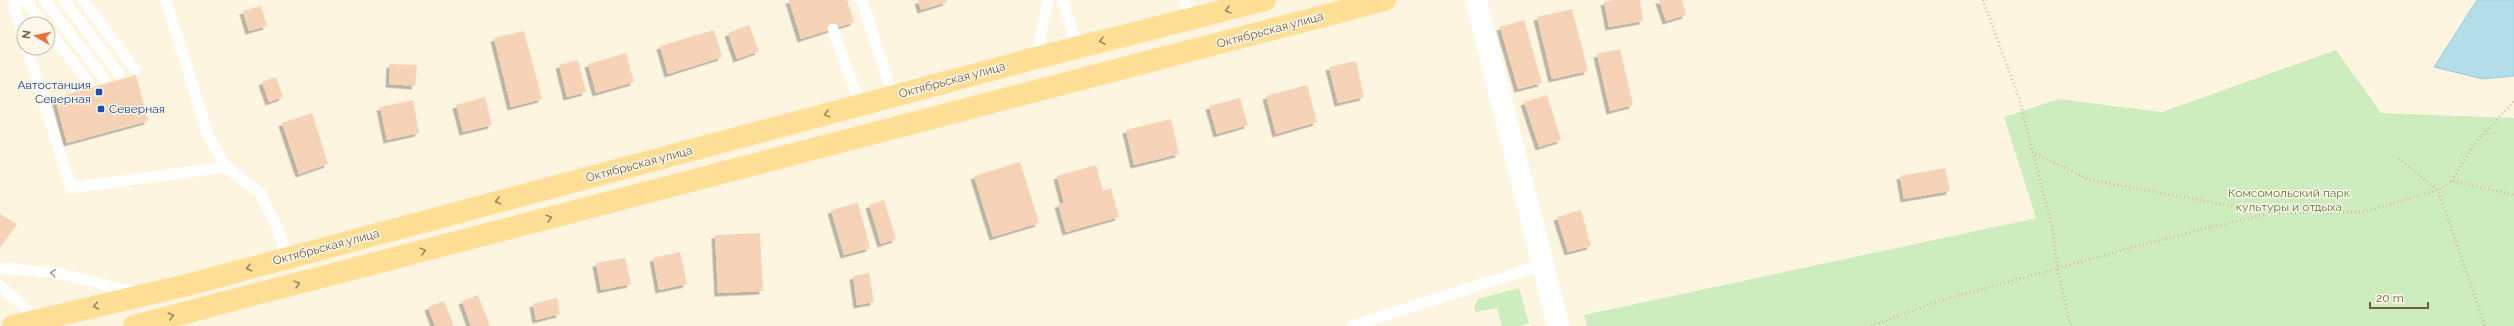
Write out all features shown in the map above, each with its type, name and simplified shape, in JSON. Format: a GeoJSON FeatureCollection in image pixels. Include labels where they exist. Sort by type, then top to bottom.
{"type":"FeatureCollection","features":[{"type":"Feature","properties":{"kind":"main road","name":"Октябрьская улица"},"geometry":{"type":"LineString","coordinates":[[13,326],[145,295],[287,258],[1077,47],[1188,10],[1266,0]]}},
{"type":"Feature","properties":{"kind":"main road","name":"Октябрьская улица"},"geometry":{"type":"LineString","coordinates":[[134,326],[1385,0]]}},
{"type":"Feature","properties":{"kind":"street"},"geometry":{"type":"LineString","coordinates":[[1476,0],[1558,326]]}},
{"type":"Feature","properties":{"kind":"lane"},"geometry":{"type":"LineString","coordinates":[[17,16],[13,4],[24,0],[37,16]]}},
{"type":"Feature","properties":{"kind":"lane"},"geometry":{"type":"LineString","coordinates":[[44,0],[104,78]]}},
{"type":"Feature","properties":{"kind":"lane"},"geometry":{"type":"LineString","coordinates":[[64,0],[119,74]]}},
{"type":"Feature","properties":{"kind":"lane"},"geometry":{"type":"LineString","coordinates":[[83,0],[135,69]]}},
{"type":"Feature","properties":{"kind":"lane"},"geometry":{"type":"LineString","coordinates":[[166,0],[208,135],[226,167],[259,192],[278,229],[287,258]]}},
{"type":"Feature","properties":{"kind":"lane"},"geometry":{"type":"LineString","coordinates":[[862,0],[892,96]]}},
{"type":"Feature","properties":{"kind":"lane"},"geometry":{"type":"LineString","coordinates":[[1036,58],[1048,0]]}},
{"type":"Feature","properties":{"kind":"lane"},"geometry":{"type":"LineString","coordinates":[[1063,0],[1077,47]]}},
{"type":"Feature","properties":{"kind":"lane"},"geometry":{"type":"LineString","coordinates":[[833,29],[860,105]]}},
{"type":"Feature","properties":{"kind":"lane"},"geometry":{"type":"LineString","coordinates":[[56,40],[89,83]]}},
{"type":"Feature","properties":{"kind":"lane"},"geometry":{"type":"LineString","coordinates":[[30,56],[71,188],[226,167]]}},
{"type":"Feature","properties":{"kind":"lane"},"geometry":{"type":"LineString","coordinates":[[1352,326],[1542,265]]}},
{"type":"Feature","properties":{"kind":"lane"},"geometry":{"type":"LineString","coordinates":[[0,268],[58,273],[145,295]]}},
{"type":"Feature","properties":{"kind":"lane"},"geometry":{"type":"LineString","coordinates":[[0,286],[38,320]]}},
{"type":"Feature","properties":{"kind":"path"},"geometry":{"type":"LineString","coordinates":[[1983,0],[2019,98],[2054,231],[2057,268],[2070,326]]}},
{"type":"Feature","properties":{"kind":"path"},"geometry":{"type":"LineString","coordinates":[[2032,152],[2090,180],[2270,213],[2363,212],[2438,190],[2452,181],[2474,144],[2514,101]]}},
{"type":"Feature","properties":{"kind":"path"},"geometry":{"type":"LineString","coordinates":[[2399,159],[2438,190],[2485,326]]}},
{"type":"Feature","properties":{"kind":"path"},"geometry":{"type":"LineString","coordinates":[[2452,181],[2514,195]]}},
{"type":"Feature","properties":{"kind":"path"},"geometry":{"type":"LineString","coordinates":[[1871,326],[1940,300],[2156,241],[2270,213]]}},
{"type":"Feature","properties":{"kind":"green space","name":"Комсомольский парк культуры и отдыха"},"geometry":{"type":"Polygon","coordinates":[[[2336,50],[2381,113],[2514,118],[2514,326],[1587,326],[1584,315],[2036,218],[2004,117],[2058,99],[2162,112],[2336,50]]]}},
{"type":"Feature","properties":{"kind":"green space"},"geometry":{"type":"Polygon","coordinates":[[[1519,288],[1529,323],[1519,326],[1502,326],[1497,308],[1476,312],[1474,308],[1478,299],[1519,288]]]}},
{"type":"Feature","properties":{"kind":"water"},"geometry":{"type":"Polygon","coordinates":[[[2477,0],[2514,0],[2514,76],[2483,79],[2434,67],[2477,0]]]}},
{"type":"Feature","properties":{"kind":"building"},"geometry":{"type":"Polygon","coordinates":[[[789,0],[847,0],[854,22],[801,39],[789,0]]]}},
{"type":"Feature","properties":{"kind":"building"},"geometry":{"type":"Polygon","coordinates":[[[918,0],[946,0],[947,2],[921,10],[918,0]]]}},
{"type":"Feature","properties":{"kind":"building"},"geometry":{"type":"Polygon","coordinates":[[[1613,0],[1640,0],[1643,21],[1609,27],[1604,2],[1613,0]]]}},
{"type":"Feature","properties":{"kind":"building"},"geometry":{"type":"Polygon","coordinates":[[[1659,0],[1682,0],[1686,15],[1666,21],[1659,0]]]}},
{"type":"Feature","properties":{"kind":"building"},"geometry":{"type":"Polygon","coordinates":[[[261,6],[267,26],[249,31],[243,11],[261,6]]]}},
{"type":"Feature","properties":{"kind":"building"},"geometry":{"type":"Polygon","coordinates":[[[1572,9],[1588,71],[1552,79],[1537,17],[1572,9]]]}},
{"type":"Feature","properties":{"kind":"building"},"geometry":{"type":"Polygon","coordinates":[[[1524,20],[1542,83],[1518,89],[1500,27],[1524,20]]]}},
{"type":"Feature","properties":{"kind":"building"},"geometry":{"type":"Polygon","coordinates":[[[749,25],[759,51],[737,59],[728,33],[749,25]]]}},
{"type":"Feature","properties":{"kind":"building"},"geometry":{"type":"Polygon","coordinates":[[[714,30],[722,57],[668,74],[660,46],[714,30]]]}},
{"type":"Feature","properties":{"kind":"building"},"geometry":{"type":"Polygon","coordinates":[[[524,31],[542,99],[511,107],[494,38],[524,31]]]}},
{"type":"Feature","properties":{"kind":"building"},"geometry":{"type":"Polygon","coordinates":[[[1620,49],[1633,105],[1610,111],[1597,54],[1620,49]]]}},
{"type":"Feature","properties":{"kind":"building"},"geometry":{"type":"Polygon","coordinates":[[[626,53],[634,82],[596,93],[588,64],[626,53]]]}},
{"type":"Feature","properties":{"kind":"building"},"geometry":{"type":"Polygon","coordinates":[[[578,60],[586,92],[567,97],[559,65],[578,60]]]}},
{"type":"Feature","properties":{"kind":"building"},"geometry":{"type":"Polygon","coordinates":[[[1356,61],[1364,97],[1338,103],[1329,67],[1356,61]]]}},
{"type":"Feature","properties":{"kind":"building"},"geometry":{"type":"Polygon","coordinates":[[[390,64],[417,65],[415,86],[389,84],[390,64]]]}},
{"type":"Feature","properties":{"kind":"building","name":"Северная"},"geometry":{"type":"Polygon","coordinates":[[[136,75],[148,121],[67,143],[55,98],[136,75]]]}},
{"type":"Feature","properties":{"kind":"building"},"geometry":{"type":"Polygon","coordinates":[[[276,77],[283,97],[269,102],[262,82],[276,77]]]}},
{"type":"Feature","properties":{"kind":"building"},"geometry":{"type":"Polygon","coordinates":[[[1307,85],[1317,122],[1276,134],[1266,96],[1307,85]]]}},
{"type":"Feature","properties":{"kind":"building"},"geometry":{"type":"Polygon","coordinates":[[[1547,95],[1561,140],[1539,147],[1524,102],[1547,95]]]}},
{"type":"Feature","properties":{"kind":"building"},"geometry":{"type":"Polygon","coordinates":[[[485,97],[492,125],[463,132],[456,105],[485,97]]]}},
{"type":"Feature","properties":{"kind":"building"},"geometry":{"type":"Polygon","coordinates":[[[1240,98],[1248,125],[1217,134],[1209,106],[1240,98]]]}},
{"type":"Feature","properties":{"kind":"building"},"geometry":{"type":"Polygon","coordinates":[[[413,100],[419,133],[387,140],[380,107],[413,100]]]}},
{"type":"Feature","properties":{"kind":"building"},"geometry":{"type":"Polygon","coordinates":[[[312,113],[328,164],[299,174],[282,123],[312,113]]]}},
{"type":"Feature","properties":{"kind":"building"},"geometry":{"type":"Polygon","coordinates":[[[1171,119],[1179,154],[1134,165],[1126,130],[1171,119]]]}},
{"type":"Feature","properties":{"kind":"building"},"geometry":{"type":"Polygon","coordinates":[[[1020,162],[1039,223],[993,237],[974,176],[1020,162]]]}},
{"type":"Feature","properties":{"kind":"building"},"geometry":{"type":"Polygon","coordinates":[[[1096,165],[1103,191],[1111,188],[1119,217],[1066,232],[1058,204],[1064,203],[1057,176],[1096,165]]]}},
{"type":"Feature","properties":{"kind":"building"},"geometry":{"type":"Polygon","coordinates":[[[1945,168],[1950,191],[1904,199],[1900,176],[1945,168]]]}},
{"type":"Feature","properties":{"kind":"building"},"geometry":{"type":"Polygon","coordinates":[[[884,200],[896,239],[881,244],[869,205],[884,200]]]}},
{"type":"Feature","properties":{"kind":"building"},"geometry":{"type":"Polygon","coordinates":[[[858,203],[870,248],[844,255],[831,210],[858,203]]]}},
{"type":"Feature","properties":{"kind":"building"},"geometry":{"type":"Polygon","coordinates":[[[1581,210],[1591,246],[1568,252],[1557,217],[1581,210]]]}},
{"type":"Feature","properties":{"kind":"building"},"geometry":{"type":"Polygon","coordinates":[[[0,214],[17,224],[0,248],[0,214]]]}},
{"type":"Feature","properties":{"kind":"building"},"geometry":{"type":"Polygon","coordinates":[[[760,233],[763,291],[718,293],[715,235],[760,233]]]}},
{"type":"Feature","properties":{"kind":"building"},"geometry":{"type":"Polygon","coordinates":[[[680,252],[687,284],[659,290],[653,258],[680,252]]]}},
{"type":"Feature","properties":{"kind":"building"},"geometry":{"type":"Polygon","coordinates":[[[625,258],[631,284],[601,290],[596,263],[625,258]]]}},
{"type":"Feature","properties":{"kind":"building"},"geometry":{"type":"Polygon","coordinates":[[[869,273],[874,302],[857,305],[853,276],[869,273]]]}},
{"type":"Feature","properties":{"kind":"building"},"geometry":{"type":"Polygon","coordinates":[[[478,295],[490,326],[471,326],[462,301],[478,295]]]}},
{"type":"Feature","properties":{"kind":"building"},"geometry":{"type":"Polygon","coordinates":[[[557,298],[560,314],[536,320],[533,304],[557,298]]]}},
{"type":"Feature","properties":{"kind":"building"},"geometry":{"type":"Polygon","coordinates":[[[444,301],[454,326],[435,326],[428,307],[444,301]]]}},
{"type":"Feature","properties":{"kind":"place","name":"Автостанция Северная"},"geometry":{"type":"Point","coordinates":[99,92]}},
{"type":"Feature","properties":{"kind":"place","name":"Северная"},"geometry":{"type":"Point","coordinates":[101,109]}}]}
